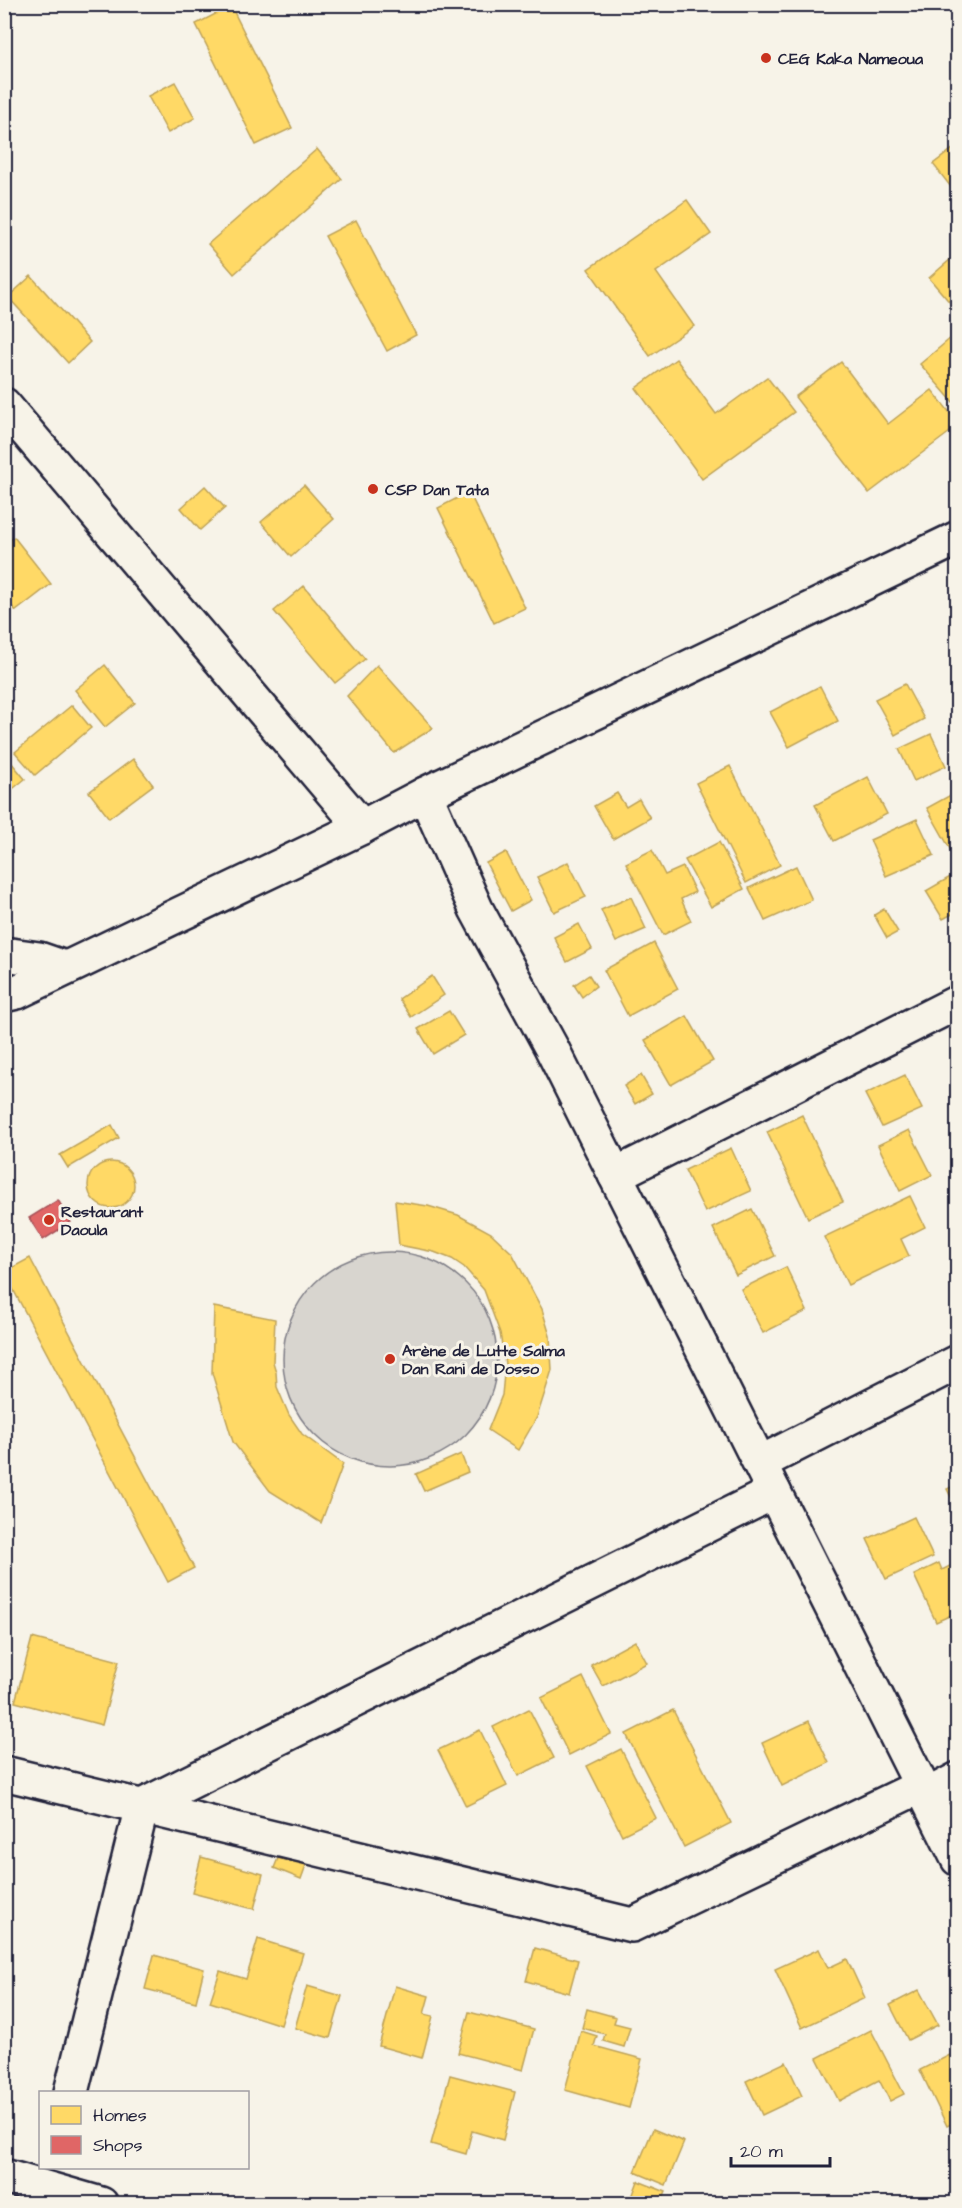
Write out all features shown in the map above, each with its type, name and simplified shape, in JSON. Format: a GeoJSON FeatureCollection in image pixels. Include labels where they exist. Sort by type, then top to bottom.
{"type":"FeatureCollection","features":[{"type":"Feature","properties":{"kind":"street"},"geometry":{"type":"LineString","coordinates":[[4,405],[362,827]]}},
{"type":"Feature","properties":{"kind":"street"},"geometry":{"type":"LineString","coordinates":[[4,994],[17,992],[362,827],[957,538]]}},
{"type":"Feature","properties":{"kind":"street"},"geometry":{"type":"LineString","coordinates":[[424,795],[476,909],[615,1175],[957,1859]]}},
{"type":"Feature","properties":{"kind":"street"},"geometry":{"type":"LineString","coordinates":[[4,954],[39,959],[65,968]]}},
{"type":"Feature","properties":{"kind":"street"},"geometry":{"type":"LineString","coordinates":[[615,1175],[957,1002]]}},
{"type":"Feature","properties":{"kind":"street"},"geometry":{"type":"LineString","coordinates":[[760,1463],[957,1362]]}},
{"type":"Feature","properties":{"kind":"street"},"geometry":{"type":"LineString","coordinates":[[71,2091],[142,1806],[774,1492]]}},
{"type":"Feature","properties":{"kind":"street"},"geometry":{"type":"LineString","coordinates":[[4,1773],[632,1925],[923,1791],[957,1779]]}},
{"type":"Feature","properties":{"kind":"street"},"geometry":{"type":"LineString","coordinates":[[4,2176],[48,2186],[101,2204]]}},
{"type":"Feature","properties":{"kind":"shaded area","name":"Arène de Lutte Salma Dan Rani de Dosso"},"geometry":{"type":"Polygon","coordinates":[[[390,1252],[411,1254],[431,1260],[466,1283],[489,1318],[495,1338],[497,1359],[495,1380],[489,1400],[466,1435],[431,1458],[411,1464],[390,1466],[369,1464],[349,1458],[314,1435],[291,1400],[285,1380],[283,1359],[285,1338],[291,1318],[314,1283],[349,1260],[369,1254],[390,1252]]]}},
{"type":"Feature","properties":{"kind":"building: Homes"},"geometry":{"type":"Polygon","coordinates":[[[231,6],[292,128],[256,145],[196,24],[231,6]]]}},
{"type":"Feature","properties":{"kind":"building: Homes"},"geometry":{"type":"Polygon","coordinates":[[[175,82],[195,118],[168,133],[148,96],[175,82]]]}},
{"type":"Feature","properties":{"kind":"building: Homes"},"geometry":{"type":"Polygon","coordinates":[[[958,145],[958,196],[933,164],[958,145]]]}},
{"type":"Feature","properties":{"kind":"building: Homes"},"geometry":{"type":"Polygon","coordinates":[[[317,149],[342,179],[234,274],[208,244],[317,149]]]}},
{"type":"Feature","properties":{"kind":"building: Homes"},"geometry":{"type":"Polygon","coordinates":[[[687,200],[711,234],[656,272],[694,326],[650,356],[588,269],[687,200]]]}},
{"type":"Feature","properties":{"kind":"building: Homes"},"geometry":{"type":"Polygon","coordinates":[[[356,220],[416,335],[387,351],[325,236],[356,220]]]}},
{"type":"Feature","properties":{"kind":"building: Homes"},"geometry":{"type":"Polygon","coordinates":[[[958,253],[958,312],[929,278],[958,253]]]}},
{"type":"Feature","properties":{"kind":"building: Homes"},"geometry":{"type":"Polygon","coordinates":[[[31,276],[90,342],[68,363],[8,297],[31,276]]]}},
{"type":"Feature","properties":{"kind":"building: Homes"},"geometry":{"type":"Polygon","coordinates":[[[958,332],[958,398],[953,402],[920,364],[958,332]]]}},
{"type":"Feature","properties":{"kind":"building: Homes"},"geometry":{"type":"Polygon","coordinates":[[[676,359],[716,414],[767,377],[794,412],[702,479],[636,388],[676,359]]]}},
{"type":"Feature","properties":{"kind":"building: Homes"},"geometry":{"type":"Polygon","coordinates":[[[841,362],[888,424],[932,390],[958,423],[958,426],[869,493],[795,397],[841,362]]]}},
{"type":"Feature","properties":{"kind":"building: Homes"},"geometry":{"type":"Polygon","coordinates":[[[304,485],[334,519],[291,557],[261,522],[304,485]]]}},
{"type":"Feature","properties":{"kind":"building: Homes"},"geometry":{"type":"Polygon","coordinates":[[[205,486],[225,508],[200,530],[181,508],[205,486]]]}},
{"type":"Feature","properties":{"kind":"building: Homes"},"geometry":{"type":"Polygon","coordinates":[[[469,492],[525,608],[494,623],[438,508],[469,492]]]}},
{"type":"Feature","properties":{"kind":"building: Homes"},"geometry":{"type":"Polygon","coordinates":[[[14,537],[51,584],[16,611],[4,597],[4,545],[14,537]]]}},
{"type":"Feature","properties":{"kind":"building: Homes"},"geometry":{"type":"Polygon","coordinates":[[[304,586],[365,659],[335,683],[274,611],[304,586]]]}},
{"type":"Feature","properties":{"kind":"building: Homes"},"geometry":{"type":"Polygon","coordinates":[[[105,665],[135,703],[105,727],[75,690],[105,665]]]}},
{"type":"Feature","properties":{"kind":"building: Homes"},"geometry":{"type":"Polygon","coordinates":[[[377,665],[433,728],[394,753],[347,696],[377,665]]]}},
{"type":"Feature","properties":{"kind":"building: Homes"},"geometry":{"type":"Polygon","coordinates":[[[905,684],[924,719],[895,735],[875,699],[905,684]]]}},
{"type":"Feature","properties":{"kind":"building: Homes"},"geometry":{"type":"Polygon","coordinates":[[[820,686],[838,721],[789,747],[770,712],[820,686]]]}},
{"type":"Feature","properties":{"kind":"building: Homes"},"geometry":{"type":"Polygon","coordinates":[[[72,705],[91,728],[35,775],[15,752],[72,705]]]}},
{"type":"Feature","properties":{"kind":"building: Homes"},"geometry":{"type":"Polygon","coordinates":[[[931,734],[946,766],[914,781],[899,749],[931,734]]]}},
{"type":"Feature","properties":{"kind":"building: Homes"},"geometry":{"type":"Polygon","coordinates":[[[6,756],[25,779],[4,796],[4,757],[6,756]]]}},
{"type":"Feature","properties":{"kind":"building: Homes"},"geometry":{"type":"Polygon","coordinates":[[[133,759],[153,785],[109,818],[89,792],[133,759]]]}},
{"type":"Feature","properties":{"kind":"building: Homes"},"geometry":{"type":"Polygon","coordinates":[[[730,766],[780,865],[746,883],[696,783],[730,766]]]}},
{"type":"Feature","properties":{"kind":"building: Homes"},"geometry":{"type":"Polygon","coordinates":[[[868,777],[887,814],[834,841],[815,805],[868,777]]]}},
{"type":"Feature","properties":{"kind":"building: Homes"},"geometry":{"type":"Polygon","coordinates":[[[958,791],[958,852],[953,854],[927,808],[958,791]]]}},
{"type":"Feature","properties":{"kind":"building: Homes"},"geometry":{"type":"Polygon","coordinates":[[[617,793],[626,807],[639,799],[650,818],[613,839],[594,806],[617,793]]]}},
{"type":"Feature","properties":{"kind":"building: Homes"},"geometry":{"type":"Polygon","coordinates":[[[917,819],[934,855],[886,876],[870,840],[917,819]]]}},
{"type":"Feature","properties":{"kind":"building: Homes"},"geometry":{"type":"Polygon","coordinates":[[[719,842],[744,889],[711,907],[685,860],[719,842]]]}},
{"type":"Feature","properties":{"kind":"building: Homes"},"geometry":{"type":"Polygon","coordinates":[[[652,850],[665,875],[683,867],[695,892],[681,899],[691,921],[663,935],[626,863],[652,850]]]}},
{"type":"Feature","properties":{"kind":"building: Homes"},"geometry":{"type":"Polygon","coordinates":[[[506,852],[531,900],[511,911],[486,863],[506,852]]]}},
{"type":"Feature","properties":{"kind":"building: Homes"},"geometry":{"type":"Polygon","coordinates":[[[568,862],[586,897],[554,912],[537,877],[568,862]]]}},
{"type":"Feature","properties":{"kind":"building: Homes"},"geometry":{"type":"Polygon","coordinates":[[[796,866],[812,900],[765,921],[749,888],[796,866]]]}},
{"type":"Feature","properties":{"kind":"building: Homes"},"geometry":{"type":"Polygon","coordinates":[[[952,876],[958,885],[958,911],[943,919],[926,891],[952,876]]]}},
{"type":"Feature","properties":{"kind":"building: Homes"},"geometry":{"type":"Polygon","coordinates":[[[631,897],[646,929],[616,942],[601,910],[631,897]]]}},
{"type":"Feature","properties":{"kind":"building: Homes"},"geometry":{"type":"Polygon","coordinates":[[[884,909],[898,932],[887,938],[874,915],[884,909]]]}},
{"type":"Feature","properties":{"kind":"building: Homes"},"geometry":{"type":"Polygon","coordinates":[[[579,924],[592,949],[567,962],[554,937],[579,924]]]}},
{"type":"Feature","properties":{"kind":"building: Homes"},"geometry":{"type":"Polygon","coordinates":[[[654,943],[678,989],[628,1016],[604,970],[654,943]]]}},
{"type":"Feature","properties":{"kind":"building: Homes"},"geometry":{"type":"Polygon","coordinates":[[[589,975],[596,986],[582,997],[574,985],[589,975]]]}},
{"type":"Feature","properties":{"kind":"building: Homes"},"geometry":{"type":"Polygon","coordinates":[[[432,976],[444,995],[411,1017],[399,999],[432,976]]]}},
{"type":"Feature","properties":{"kind":"building: Homes"},"geometry":{"type":"Polygon","coordinates":[[[449,1011],[464,1035],[433,1054],[418,1029],[449,1011]]]}},
{"type":"Feature","properties":{"kind":"building: Homes"},"geometry":{"type":"Polygon","coordinates":[[[687,1016],[713,1061],[671,1085],[645,1040],[687,1016]]]}},
{"type":"Feature","properties":{"kind":"building: Homes"},"geometry":{"type":"Polygon","coordinates":[[[641,1075],[652,1094],[635,1104],[624,1086],[641,1075]]]}},
{"type":"Feature","properties":{"kind":"building: Homes"},"geometry":{"type":"Polygon","coordinates":[[[905,1075],[922,1109],[882,1127],[865,1094],[905,1075]]]}},
{"type":"Feature","properties":{"kind":"building: Homes"},"geometry":{"type":"Polygon","coordinates":[[[802,1115],[843,1202],[808,1218],[767,1132],[802,1115]]]}},
{"type":"Feature","properties":{"kind":"building: Homes"},"geometry":{"type":"Polygon","coordinates":[[[112,1125],[119,1138],[68,1168],[60,1155],[112,1125]]]}},
{"type":"Feature","properties":{"kind":"building: Homes"},"geometry":{"type":"Polygon","coordinates":[[[909,1130],[932,1175],[900,1191],[878,1145],[909,1130]]]}},
{"type":"Feature","properties":{"kind":"building: Homes"},"geometry":{"type":"Polygon","coordinates":[[[731,1148],[751,1191],[705,1212],[685,1170],[731,1148]]]}},
{"type":"Feature","properties":{"kind":"building: Homes"},"geometry":{"type":"Polygon","coordinates":[[[111,1162],[127,1169],[134,1185],[127,1201],[111,1208],[95,1201],[88,1185],[95,1169],[111,1162]]]}},
{"type":"Feature","properties":{"kind":"building: Homes"},"geometry":{"type":"Polygon","coordinates":[[[910,1196],[925,1227],[901,1239],[909,1256],[848,1285],[824,1237],[910,1196]]]}},
{"type":"Feature","properties":{"kind":"building: Homes"},"geometry":{"type":"Polygon","coordinates":[[[395,1201],[428,1206],[458,1215],[491,1233],[512,1253],[542,1309],[550,1336],[552,1370],[537,1417],[518,1450],[488,1430],[502,1395],[505,1364],[500,1333],[484,1290],[464,1267],[452,1259],[434,1252],[399,1245],[395,1201]]]}},
{"type":"Feature","properties":{"kind":"building: Homes"},"geometry":{"type":"Polygon","coordinates":[[[752,1209],[775,1256],[736,1275],[713,1228],[752,1209]]]}},
{"type":"Feature","properties":{"kind":"building: Homes"},"geometry":{"type":"Polygon","coordinates":[[[30,1258],[194,1568],[168,1582],[4,1272],[30,1258]]]}},
{"type":"Feature","properties":{"kind":"building: Homes"},"geometry":{"type":"Polygon","coordinates":[[[786,1267],[807,1311],[763,1333],[741,1289],[786,1267]]]}},
{"type":"Feature","properties":{"kind":"building: Homes"},"geometry":{"type":"Polygon","coordinates":[[[214,1307],[275,1319],[273,1362],[277,1387],[289,1415],[302,1434],[343,1464],[321,1523],[270,1491],[233,1442],[212,1373],[214,1307]]]}},
{"type":"Feature","properties":{"kind":"building: Homes"},"geometry":{"type":"Polygon","coordinates":[[[461,1454],[468,1472],[424,1491],[416,1474],[461,1454]]]}},
{"type":"Feature","properties":{"kind":"building: Homes"},"geometry":{"type":"Polygon","coordinates":[[[958,1484],[958,1511],[947,1489],[958,1484]]]}},
{"type":"Feature","properties":{"kind":"building: Homes"},"geometry":{"type":"Polygon","coordinates":[[[914,1517],[933,1557],[886,1579],[867,1539],[914,1517]]]}},
{"type":"Feature","properties":{"kind":"building: Homes"},"geometry":{"type":"Polygon","coordinates":[[[939,1563],[942,1570],[956,1563],[958,1566],[958,1612],[936,1622],[914,1575],[939,1563]]]}},
{"type":"Feature","properties":{"kind":"building: Homes"},"geometry":{"type":"Polygon","coordinates":[[[32,1638],[119,1661],[102,1725],[15,1702],[32,1638]]]}},
{"type":"Feature","properties":{"kind":"building: Homes"},"geometry":{"type":"Polygon","coordinates":[[[635,1641],[647,1663],[603,1686],[591,1665],[635,1641]]]}},
{"type":"Feature","properties":{"kind":"building: Homes"},"geometry":{"type":"Polygon","coordinates":[[[583,1677],[611,1734],[569,1755],[541,1698],[583,1677]]]}},
{"type":"Feature","properties":{"kind":"building: Homes"},"geometry":{"type":"Polygon","coordinates":[[[529,1709],[554,1758],[518,1776],[493,1727],[529,1709]]]}},
{"type":"Feature","properties":{"kind":"building: Homes"},"geometry":{"type":"Polygon","coordinates":[[[673,1710],[731,1823],[684,1847],[626,1734],[673,1710]]]}},
{"type":"Feature","properties":{"kind":"building: Homes"},"geometry":{"type":"Polygon","coordinates":[[[809,1721],[829,1763],[782,1786],[762,1743],[809,1721]]]}},
{"type":"Feature","properties":{"kind":"building: Homes"},"geometry":{"type":"Polygon","coordinates":[[[480,1730],[507,1786],[466,1806],[438,1750],[480,1730]]]}},
{"type":"Feature","properties":{"kind":"building: Homes"},"geometry":{"type":"Polygon","coordinates":[[[621,1749],[656,1818],[622,1835],[587,1766],[621,1749]]]}},
{"type":"Feature","properties":{"kind":"building: Homes"},"geometry":{"type":"Polygon","coordinates":[[[283,1846],[309,1857],[301,1879],[274,1868],[283,1846]]]}},
{"type":"Feature","properties":{"kind":"building: Homes"},"geometry":{"type":"Polygon","coordinates":[[[201,1857],[263,1874],[254,1909],[192,1893],[201,1857]]]}},
{"type":"Feature","properties":{"kind":"building: Homes"},"geometry":{"type":"Polygon","coordinates":[[[258,1939],[303,1953],[281,2025],[210,2002],[220,1971],[246,1979],[258,1939]]]}},
{"type":"Feature","properties":{"kind":"building: Homes"},"geometry":{"type":"Polygon","coordinates":[[[535,1948],[578,1960],[569,1993],[526,1981],[535,1948]]]}},
{"type":"Feature","properties":{"kind":"building: Homes"},"geometry":{"type":"Polygon","coordinates":[[[819,1949],[828,1968],[847,1959],[865,1998],[802,2028],[775,1969],[819,1949]]]}},
{"type":"Feature","properties":{"kind":"building: Homes"},"geometry":{"type":"Polygon","coordinates":[[[154,1955],[204,1969],[196,2002],[145,1989],[154,1955]]]}},
{"type":"Feature","properties":{"kind":"building: Homes"},"geometry":{"type":"Polygon","coordinates":[[[307,1986],[342,1996],[330,2038],[295,2028],[307,1986]]]}},
{"type":"Feature","properties":{"kind":"building: Homes"},"geometry":{"type":"Polygon","coordinates":[[[395,1986],[429,1996],[424,2014],[433,2016],[422,2058],[379,2046],[395,1986]]]}},
{"type":"Feature","properties":{"kind":"building: Homes"},"geometry":{"type":"Polygon","coordinates":[[[919,1990],[938,2025],[908,2040],[890,2005],[919,1990]]]}},
{"type":"Feature","properties":{"kind":"building: Homes"},"geometry":{"type":"Polygon","coordinates":[[[587,2009],[616,2017],[614,2023],[630,2027],[624,2047],[603,2041],[605,2034],[582,2028],[587,2009]]]}},
{"type":"Feature","properties":{"kind":"building: Homes"},"geometry":{"type":"Polygon","coordinates":[[[469,2012],[534,2029],[523,2070],[458,2053],[469,2012]]]}},
{"type":"Feature","properties":{"kind":"building: Homes"},"geometry":{"type":"Polygon","coordinates":[[[871,2030],[904,2094],[890,2101],[879,2080],[839,2101],[817,2058],[871,2030]]]}},
{"type":"Feature","properties":{"kind":"building: Homes"},"geometry":{"type":"Polygon","coordinates":[[[581,2031],[597,2036],[594,2046],[642,2059],[629,2108],[565,2090],[581,2031]]]}},
{"type":"Feature","properties":{"kind":"building: Homes"},"geometry":{"type":"Polygon","coordinates":[[[958,2051],[958,2121],[947,2126],[920,2070],[958,2051]]]}},
{"type":"Feature","properties":{"kind":"building: Homes"},"geometry":{"type":"Polygon","coordinates":[[[786,2062],[802,2096],[762,2115],[746,2081],[786,2062]]]}},
{"type":"Feature","properties":{"kind":"building: Homes"},"geometry":{"type":"Polygon","coordinates":[[[450,2075],[515,2092],[503,2140],[472,2131],[466,2154],[431,2144],[450,2075]]]}},
{"type":"Feature","properties":{"kind":"building: Homes"},"geometry":{"type":"Polygon","coordinates":[[[653,2129],[684,2142],[666,2185],[635,2172],[653,2129]]]}},
{"type":"Feature","properties":{"kind":"building: Homes"},"geometry":{"type":"Polygon","coordinates":[[[638,2181],[666,2192],[661,2204],[648,2204],[632,2197],[638,2181]]]}},
{"type":"Feature","properties":{"kind":"building: Shops"},"geometry":{"type":"Polygon","coordinates":[[[58,1200],[71,1222],[43,1240],[29,1218],[58,1200]]]}},
{"type":"Feature","properties":{"kind":"place","name":"CEG Kaka Nameoua"},"geometry":{"type":"Point","coordinates":[766,58]}},
{"type":"Feature","properties":{"kind":"place","name":"CSP Dan Tata"},"geometry":{"type":"Point","coordinates":[373,489]}},
{"type":"Feature","properties":{"kind":"place","name":"Restaurant Daoula"},"geometry":{"type":"Point","coordinates":[49,1220]}},
{"type":"Feature","properties":{"kind":"place","name":"Arène de Lutte Salma Dan Rani de Dosso"},"geometry":{"type":"Point","coordinates":[390,1359]}}]}
